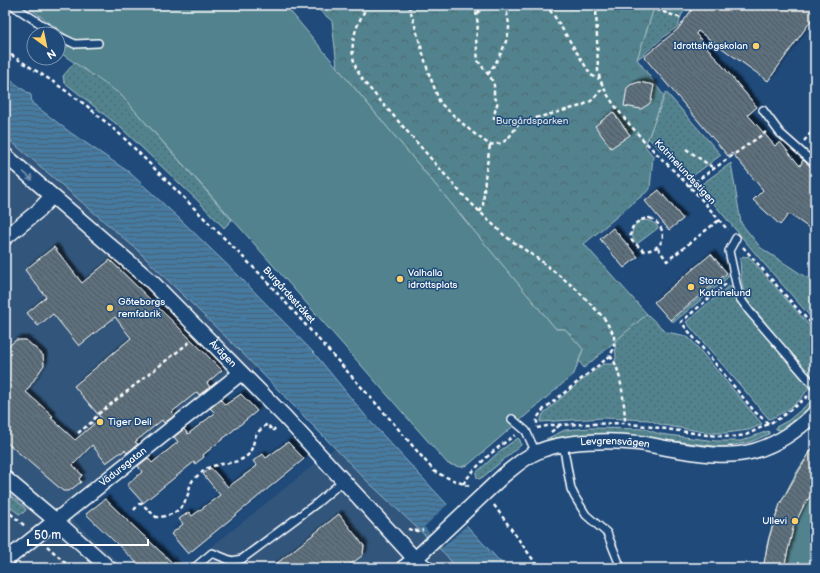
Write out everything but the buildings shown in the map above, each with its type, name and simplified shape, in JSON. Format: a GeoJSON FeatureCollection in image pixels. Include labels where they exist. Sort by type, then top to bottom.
{"type":"FeatureCollection","features":[{"type":"Feature","properties":{"kind":"street","name":"Åvägen"},"geometry":{"type":"LineString","coordinates":[[5,155],[151,281],[286,418],[420,563]]}},
{"type":"Feature","properties":{"kind":"street"},"geometry":{"type":"LineString","coordinates":[[5,238],[38,211],[52,196]]}},
{"type":"Feature","properties":{"kind":"street","name":"Vädursgatan"},"geometry":{"type":"LineString","coordinates":[[5,561],[241,373]]}},
{"type":"Feature","properties":{"kind":"street","name":"Levgrensvägen"},"geometry":{"type":"LineString","coordinates":[[403,568],[420,563],[436,539],[515,466],[536,452],[563,444],[607,442],[639,443],[709,455],[752,452],[777,442],[791,434],[815,413]]}},
{"type":"Feature","properties":{"kind":"street"},"geometry":{"type":"LineString","coordinates":[[5,478],[109,568]]}},
{"type":"Feature","properties":{"kind":"lane"},"geometry":{"type":"LineString","coordinates":[[12,5],[44,26]]}},
{"type":"Feature","properties":{"kind":"lane"},"geometry":{"type":"LineString","coordinates":[[66,40],[75,44],[98,44]]}},
{"type":"Feature","properties":{"kind":"lane"},"geometry":{"type":"LineString","coordinates":[[763,110],[780,133],[815,164]]}},
{"type":"Feature","properties":{"kind":"lane"},"geometry":{"type":"LineString","coordinates":[[736,238],[729,251],[739,297],[813,390]]}},
{"type":"Feature","properties":{"kind":"lane"},"geometry":{"type":"LineString","coordinates":[[512,419],[526,430],[536,452]]}},
{"type":"Feature","properties":{"kind":"lane"},"geometry":{"type":"LineString","coordinates":[[563,444],[571,489],[586,515],[607,534],[615,550],[621,568]]}},
{"type":"Feature","properties":{"kind":"lane"},"geometry":{"type":"LineString","coordinates":[[199,566],[212,553],[232,561],[242,559],[317,503],[344,480]]}},
{"type":"Feature","properties":{"kind":"path"},"geometry":{"type":"LineString","coordinates":[[368,5],[355,30],[353,45],[355,65],[364,82],[461,193],[505,236],[542,261],[575,288],[604,318],[614,335],[614,348],[610,356],[544,408],[537,418],[537,428]]}},
{"type":"Feature","properties":{"kind":"path"},"geometry":{"type":"LineString","coordinates":[[409,5],[428,70],[440,103],[472,132],[490,145],[504,142],[516,126],[522,122]]}},
{"type":"Feature","properties":{"kind":"path"},"geometry":{"type":"LineString","coordinates":[[475,5],[478,25],[476,39],[478,61],[494,85],[494,98],[498,102],[494,115],[494,121],[500,123],[522,122],[581,106],[591,101],[603,88]]}},
{"type":"Feature","properties":{"kind":"path"},"geometry":{"type":"LineString","coordinates":[[477,14],[487,5]]}},
{"type":"Feature","properties":{"kind":"path"},"geometry":{"type":"LineString","coordinates":[[488,74],[497,63],[508,33],[506,5]]}},
{"type":"Feature","properties":{"kind":"path"},"geometry":{"type":"LineString","coordinates":[[545,5],[553,14],[591,74],[599,79]]}},
{"type":"Feature","properties":{"kind":"path","name":"Katrinelundsstigen"},"geometry":{"type":"LineString","coordinates":[[596,5],[596,47],[599,79],[603,88],[640,137],[689,186],[815,327]]}},
{"type":"Feature","properties":{"kind":"path"},"geometry":{"type":"LineString","coordinates":[[643,5],[681,18]]}},
{"type":"Feature","properties":{"kind":"path","name":"Burgårdsstråket"},"geometry":{"type":"LineString","coordinates":[[5,52],[52,81],[87,106],[122,137],[261,275],[434,471],[444,477],[456,480],[474,488],[480,498],[495,506],[539,568]]}},
{"type":"Feature","properties":{"kind":"path"},"geometry":{"type":"LineString","coordinates":[[689,186],[774,126]]}},
{"type":"Feature","properties":{"kind":"path"},"geometry":{"type":"LineString","coordinates":[[797,148],[815,128]]}},
{"type":"Feature","properties":{"kind":"path"},"geometry":{"type":"LineString","coordinates":[[480,212],[483,206],[485,178],[490,145]]}},
{"type":"Feature","properties":{"kind":"path"},"geometry":{"type":"LineString","coordinates":[[686,150],[715,169]]}},
{"type":"Feature","properties":{"kind":"path"},"geometry":{"type":"LineString","coordinates":[[650,218],[657,224],[663,237],[658,248],[644,251],[632,242],[630,234],[636,222],[650,218]]}},
{"type":"Feature","properties":{"kind":"path"},"geometry":{"type":"LineString","coordinates":[[658,248],[667,261],[719,220]]}},
{"type":"Feature","properties":{"kind":"path"},"geometry":{"type":"LineString","coordinates":[[734,276],[681,322],[755,412],[769,424]]}},
{"type":"Feature","properties":{"kind":"path"},"geometry":{"type":"LineString","coordinates":[[78,433],[92,422],[97,415],[191,341]]}},
{"type":"Feature","properties":{"kind":"path"},"geometry":{"type":"LineString","coordinates":[[610,356],[617,365],[620,376],[625,423]]}},
{"type":"Feature","properties":{"kind":"path"},"geometry":{"type":"LineString","coordinates":[[463,484],[472,471],[488,457],[510,439],[526,430],[560,425],[625,423],[707,435],[732,437],[746,435],[780,418],[801,403],[813,390]]}},
{"type":"Feature","properties":{"kind":"path"},"geometry":{"type":"LineString","coordinates":[[134,510],[139,504],[142,504],[156,517],[175,514],[185,502],[192,481],[200,474],[209,468],[240,460],[251,451],[257,434],[267,424],[273,431]]}},
{"type":"Feature","properties":{"kind":"shaded area"},"geometry":{"type":"Polygon","coordinates":[[[5,76],[31,95],[32,103],[71,133],[129,172],[243,280],[315,354],[369,420],[506,568],[456,568],[446,555],[367,481],[242,353],[135,248],[5,136],[5,76]]]}},
{"type":"Feature","properties":{"kind":"shaded area"},"geometry":{"type":"Polygon","coordinates":[[[5,136],[135,248],[256,368],[71,518],[125,568],[5,568],[5,136]]]}},
{"type":"Feature","properties":{"kind":"shaded area"},"geometry":{"type":"Polygon","coordinates":[[[335,448],[367,481],[446,555],[456,568],[185,568],[335,448]]]}},
{"type":"Feature","properties":{"kind":"green space","name":"Valhalla idrottsplats"},"geometry":{"type":"Polygon","coordinates":[[[25,5],[285,5],[556,329],[565,329],[583,349],[574,374],[468,465],[460,467],[448,464],[120,94],[66,57],[66,48],[72,39],[66,35],[66,26],[54,26],[25,5]]]}},
{"type":"Feature","properties":{"kind":"green space","name":"Burgårdsparken"},"geometry":{"type":"Polygon","coordinates":[[[313,5],[655,5],[637,59],[664,96],[645,146],[653,156],[650,189],[584,244],[647,314],[584,368],[579,361],[583,349],[565,329],[556,329],[337,67],[332,21],[313,5]]]}},
{"type":"Feature","properties":{"kind":"green space"},"geometry":{"type":"Polygon","coordinates":[[[655,5],[688,5],[681,16],[678,27],[637,59],[655,5]]]}},
{"type":"Feature","properties":{"kind":"green space"},"geometry":{"type":"Polygon","coordinates":[[[76,61],[120,94],[232,220],[224,228],[198,201],[120,127],[64,82],[63,76],[76,61]]]}},
{"type":"Feature","properties":{"kind":"green space"},"geometry":{"type":"Polygon","coordinates":[[[666,92],[721,155],[690,178],[648,138],[666,92]]]}},
{"type":"Feature","properties":{"kind":"green space"},"geometry":{"type":"Polygon","coordinates":[[[731,163],[741,223],[761,248],[815,283],[815,322],[699,186],[731,163]]]}},
{"type":"Feature","properties":{"kind":"green space"},"geometry":{"type":"Polygon","coordinates":[[[642,220],[652,222],[658,228],[637,244],[634,241],[632,230],[638,222],[642,220]]]}},
{"type":"Feature","properties":{"kind":"green space"},"geometry":{"type":"Polygon","coordinates":[[[743,256],[748,256],[815,332],[814,376],[805,371],[747,300],[741,275],[740,259],[743,256]]]}},
{"type":"Feature","properties":{"kind":"green space"},"geometry":{"type":"Polygon","coordinates":[[[728,274],[728,277],[724,281],[675,321],[671,321],[728,274]]]}},
{"type":"Feature","properties":{"kind":"green space"},"geometry":{"type":"Polygon","coordinates":[[[730,285],[746,312],[809,386],[803,396],[792,406],[769,419],[686,322],[730,285]]]}},
{"type":"Feature","properties":{"kind":"green space"},"geometry":{"type":"Polygon","coordinates":[[[647,314],[666,332],[689,338],[762,424],[749,430],[711,433],[662,425],[649,420],[603,418],[540,422],[543,414],[570,390],[603,364],[613,364],[616,358],[615,341],[647,314]]]}},
{"type":"Feature","properties":{"kind":"green space"},"geometry":{"type":"Polygon","coordinates":[[[810,402],[811,406],[797,418],[780,430],[776,429],[776,427],[789,420],[810,402]]]}},
{"type":"Feature","properties":{"kind":"green space"},"geometry":{"type":"Polygon","coordinates":[[[590,428],[645,429],[660,434],[716,441],[741,441],[768,431],[769,434],[750,442],[723,447],[632,436],[585,435],[546,439],[565,430],[590,428]]]}},
{"type":"Feature","properties":{"kind":"green space"},"geometry":{"type":"Polygon","coordinates":[[[518,438],[521,445],[483,477],[479,479],[477,478],[476,473],[501,450],[518,438]]]}},
{"type":"Feature","properties":{"kind":"green space","name":"Ullevi"},"geometry":{"type":"Polygon","coordinates":[[[815,447],[815,568],[764,568],[768,541],[776,514],[794,477],[815,447]]]}},
{"type":"Feature","properties":{"kind":"green space"},"geometry":{"type":"Polygon","coordinates":[[[5,491],[24,507],[26,510],[23,513],[19,514],[5,503],[5,491]]]}},
{"type":"Feature","properties":{"kind":"pier"},"geometry":{"type":"Polygon","coordinates":[[[449,503],[468,524],[443,547],[424,527],[449,503]]]}},
{"type":"Feature","properties":{"kind":"place","name":"Idrottshögskolan"},"geometry":{"type":"Point","coordinates":[756,46]}},
{"type":"Feature","properties":{"kind":"place","name":"Valhalla idrottsplats"},"geometry":{"type":"Point","coordinates":[400,279]}},
{"type":"Feature","properties":{"kind":"place","name":"Stora Katrinelund"},"geometry":{"type":"Point","coordinates":[691,287]}},
{"type":"Feature","properties":{"kind":"place","name":"Göteborgs remfabrik"},"geometry":{"type":"Point","coordinates":[110,308]}},
{"type":"Feature","properties":{"kind":"place","name":"Tiger Deli"},"geometry":{"type":"Point","coordinates":[100,422]}},
{"type":"Feature","properties":{"kind":"place","name":"Ullevi"},"geometry":{"type":"Point","coordinates":[795,521]}}]}
